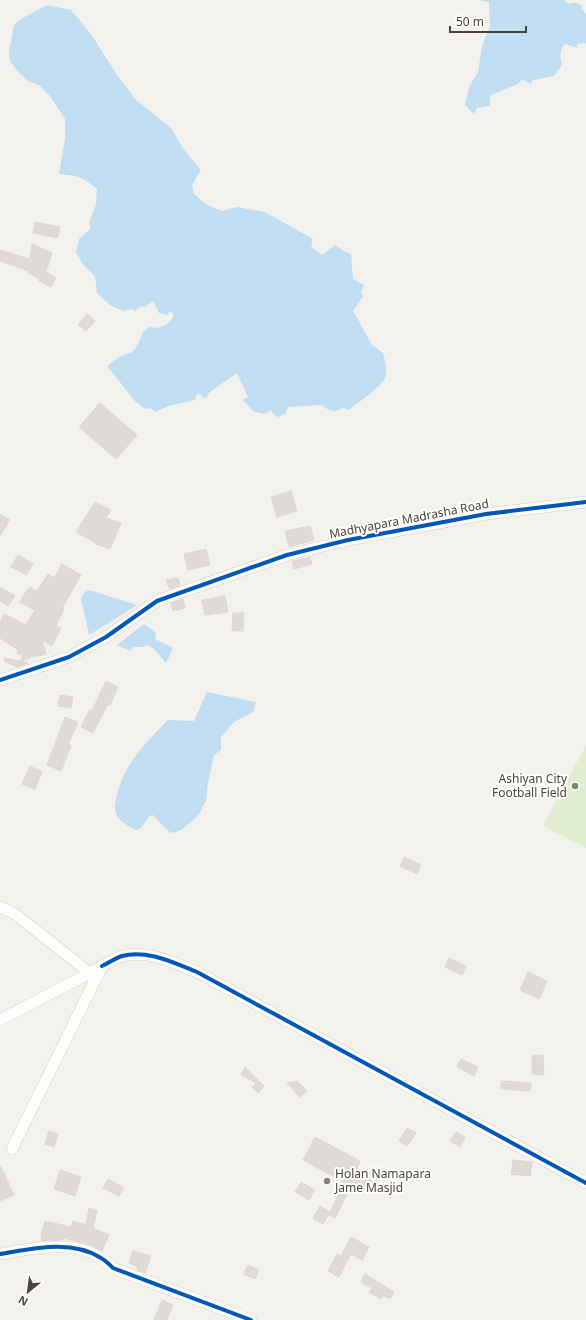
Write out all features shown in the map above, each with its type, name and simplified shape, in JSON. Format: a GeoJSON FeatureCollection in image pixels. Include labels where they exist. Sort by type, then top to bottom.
{"type":"FeatureCollection","features":[{"type":"Feature","properties":{"kind":"street","name":"Madhyapara Madrasha Road"},"geometry":{"type":"LineString","coordinates":[[0,680],[69,657],[106,637],[157,601],[287,555],[348,540],[486,514],[586,502]]}},
{"type":"Feature","properties":{"kind":"street"},"geometry":{"type":"LineString","coordinates":[[0,907],[15,914],[90,973]]}},
{"type":"Feature","properties":{"kind":"street"},"geometry":{"type":"LineString","coordinates":[[0,1020],[122,956],[136,954],[149,955],[197,972],[586,1183]]}},
{"type":"Feature","properties":{"kind":"street"},"geometry":{"type":"LineString","coordinates":[[12,1149],[102,966]]}},
{"type":"Feature","properties":{"kind":"street"},"geometry":{"type":"LineString","coordinates":[[0,1254],[45,1247],[70,1247],[88,1252],[101,1258],[113,1268],[251,1320]]}},
{"type":"Feature","properties":{"kind":"green space","name":"Ashiyan City Football Field"},"geometry":{"type":"Polygon","coordinates":[[[586,745],[586,848],[543,826],[586,745]]]}},
{"type":"Feature","properties":{"kind":"water"},"geometry":{"type":"Polygon","coordinates":[[[564,0],[565,2],[571,4],[572,2],[582,5],[582,9],[586,14],[586,44],[584,42],[582,44],[579,43],[577,48],[565,44],[560,54],[562,65],[554,76],[533,80],[530,84],[522,79],[518,84],[491,95],[490,106],[477,108],[474,114],[465,105],[469,87],[478,72],[482,46],[490,26],[489,2],[481,1],[564,0]]]}},
{"type":"Feature","properties":{"kind":"water"},"geometry":{"type":"Polygon","coordinates":[[[47,5],[71,10],[91,34],[115,72],[136,100],[171,128],[184,150],[201,170],[192,185],[194,194],[207,205],[222,211],[237,207],[265,212],[313,239],[311,247],[322,255],[335,245],[351,254],[353,279],[364,285],[361,291],[363,296],[353,311],[372,345],[383,353],[386,366],[386,375],[384,379],[381,384],[370,394],[349,410],[344,408],[336,411],[329,410],[321,405],[288,407],[285,414],[278,417],[274,415],[271,410],[264,414],[253,411],[243,400],[248,397],[237,373],[210,392],[206,398],[202,397],[200,393],[196,395],[195,400],[168,406],[156,412],[150,408],[145,409],[135,401],[107,366],[119,357],[132,352],[137,346],[143,332],[149,327],[158,328],[167,324],[172,319],[174,314],[170,311],[167,315],[159,313],[153,301],[145,307],[142,306],[135,311],[132,309],[123,311],[110,305],[97,293],[95,276],[83,265],[76,252],[79,239],[90,229],[90,220],[96,205],[97,189],[80,177],[59,174],[65,139],[65,119],[50,96],[39,85],[28,81],[19,73],[10,61],[9,52],[14,25],[19,20],[47,5]]]}},
{"type":"Feature","properties":{"kind":"water"},"geometry":{"type":"Polygon","coordinates":[[[89,590],[137,605],[89,635],[81,598],[85,592],[89,590]]]}},
{"type":"Feature","properties":{"kind":"water"},"geometry":{"type":"Polygon","coordinates":[[[144,624],[156,633],[155,639],[173,648],[166,663],[155,650],[148,645],[133,647],[130,651],[117,645],[144,624]]]}},
{"type":"Feature","properties":{"kind":"water"},"geometry":{"type":"Polygon","coordinates":[[[207,692],[256,702],[253,712],[234,722],[221,737],[221,750],[214,755],[206,801],[199,814],[181,830],[173,833],[168,831],[153,815],[150,816],[140,829],[136,830],[126,825],[116,814],[115,807],[116,798],[121,783],[131,763],[137,754],[168,720],[194,721],[207,692]]]}},
{"type":"Feature","properties":{"kind":"building"},"geometry":{"type":"Polygon","coordinates":[[[35,222],[60,227],[58,238],[33,233],[35,222]]]}},
{"type":"Feature","properties":{"kind":"building"},"geometry":{"type":"Polygon","coordinates":[[[32,244],[52,253],[46,272],[56,278],[51,287],[28,273],[29,271],[0,261],[0,250],[30,259],[32,244]]]}},
{"type":"Feature","properties":{"kind":"building"},"geometry":{"type":"Polygon","coordinates":[[[87,314],[95,321],[86,331],[78,325],[87,314]]]}},
{"type":"Feature","properties":{"kind":"building"},"geometry":{"type":"Polygon","coordinates":[[[100,403],[137,435],[116,459],[79,427],[100,403]]]}},
{"type":"Feature","properties":{"kind":"building"},"geometry":{"type":"Polygon","coordinates":[[[291,491],[297,511],[277,517],[271,497],[291,491]]]}},
{"type":"Feature","properties":{"kind":"building"},"geometry":{"type":"Polygon","coordinates":[[[95,502],[111,510],[106,518],[121,523],[110,549],[96,544],[76,532],[95,502]]]}},
{"type":"Feature","properties":{"kind":"building"},"geometry":{"type":"Polygon","coordinates":[[[0,514],[10,520],[0,536],[0,514]]]}},
{"type":"Feature","properties":{"kind":"building"},"geometry":{"type":"Polygon","coordinates":[[[310,526],[314,540],[289,547],[285,531],[310,526]]]}},
{"type":"Feature","properties":{"kind":"building"},"geometry":{"type":"Polygon","coordinates":[[[206,549],[210,565],[188,570],[184,554],[206,549]]]}},
{"type":"Feature","properties":{"kind":"building"},"geometry":{"type":"Polygon","coordinates":[[[18,555],[33,564],[26,575],[11,567],[18,555]]]}},
{"type":"Feature","properties":{"kind":"building"},"geometry":{"type":"Polygon","coordinates":[[[310,557],[312,564],[294,569],[292,561],[310,557]]]}},
{"type":"Feature","properties":{"kind":"building"},"geometry":{"type":"Polygon","coordinates":[[[62,564],[81,575],[62,608],[64,609],[56,626],[61,628],[52,646],[42,640],[46,654],[34,657],[32,656],[21,661],[28,663],[17,667],[4,661],[4,658],[20,661],[23,656],[17,653],[18,650],[0,638],[0,622],[4,614],[26,625],[35,610],[20,602],[25,593],[30,587],[37,591],[48,574],[54,578],[62,564]]]}},
{"type":"Feature","properties":{"kind":"building"},"geometry":{"type":"Polygon","coordinates":[[[178,578],[180,585],[170,589],[166,580],[178,578]]]}},
{"type":"Feature","properties":{"kind":"building"},"geometry":{"type":"Polygon","coordinates":[[[0,587],[15,596],[8,606],[0,601],[0,587]]]}},
{"type":"Feature","properties":{"kind":"building"},"geometry":{"type":"Polygon","coordinates":[[[225,596],[228,612],[205,615],[202,600],[225,596]]]}},
{"type":"Feature","properties":{"kind":"building"},"geometry":{"type":"Polygon","coordinates":[[[183,599],[185,608],[173,611],[171,603],[183,599]]]}},
{"type":"Feature","properties":{"kind":"building"},"geometry":{"type":"Polygon","coordinates":[[[233,613],[244,613],[243,631],[232,631],[233,613]]]}},
{"type":"Feature","properties":{"kind":"building"},"geometry":{"type":"Polygon","coordinates":[[[106,681],[118,687],[110,705],[108,704],[93,733],[81,727],[90,709],[92,711],[106,681]]]}},
{"type":"Feature","properties":{"kind":"building"},"geometry":{"type":"Polygon","coordinates":[[[60,695],[73,697],[71,708],[58,706],[60,695]]]}},
{"type":"Feature","properties":{"kind":"building"},"geometry":{"type":"Polygon","coordinates":[[[65,717],[78,722],[68,744],[71,746],[61,771],[47,765],[65,717]]]}},
{"type":"Feature","properties":{"kind":"building"},"geometry":{"type":"Polygon","coordinates":[[[30,766],[42,772],[35,789],[22,784],[30,766]]]}},
{"type":"Feature","properties":{"kind":"building"},"geometry":{"type":"Polygon","coordinates":[[[404,857],[421,865],[417,874],[400,866],[404,857]]]}},
{"type":"Feature","properties":{"kind":"building"},"geometry":{"type":"Polygon","coordinates":[[[449,958],[466,966],[462,975],[445,967],[449,958]]]}},
{"type":"Feature","properties":{"kind":"building"},"geometry":{"type":"Polygon","coordinates":[[[528,972],[547,981],[539,999],[520,990],[528,972]]]}},
{"type":"Feature","properties":{"kind":"building"},"geometry":{"type":"Polygon","coordinates":[[[543,1055],[544,1075],[532,1074],[532,1056],[543,1055]]]}},
{"type":"Feature","properties":{"kind":"building"},"geometry":{"type":"Polygon","coordinates":[[[461,1059],[478,1067],[474,1076],[457,1067],[461,1059]]]}},
{"type":"Feature","properties":{"kind":"building"},"geometry":{"type":"Polygon","coordinates":[[[245,1067],[264,1086],[258,1093],[252,1087],[256,1083],[241,1075],[245,1067]]]}},
{"type":"Feature","properties":{"kind":"building"},"geometry":{"type":"Polygon","coordinates":[[[297,1081],[307,1091],[300,1097],[287,1083],[297,1081]]]}},
{"type":"Feature","properties":{"kind":"building"},"geometry":{"type":"Polygon","coordinates":[[[501,1081],[531,1083],[530,1091],[501,1089],[501,1081]]]}},
{"type":"Feature","properties":{"kind":"building"},"geometry":{"type":"Polygon","coordinates":[[[407,1128],[416,1133],[407,1146],[399,1141],[407,1128]]]}},
{"type":"Feature","properties":{"kind":"building"},"geometry":{"type":"Polygon","coordinates":[[[49,1131],[58,1134],[54,1147],[45,1144],[49,1131]]]}},
{"type":"Feature","properties":{"kind":"building"},"geometry":{"type":"Polygon","coordinates":[[[456,1132],[465,1137],[460,1147],[450,1141],[456,1132]]]}},
{"type":"Feature","properties":{"kind":"building"},"geometry":{"type":"Polygon","coordinates":[[[315,1137],[360,1161],[356,1170],[372,1179],[365,1190],[353,1183],[335,1218],[329,1215],[344,1182],[303,1160],[315,1137]]]}},
{"type":"Feature","properties":{"kind":"building"},"geometry":{"type":"Polygon","coordinates":[[[513,1160],[532,1162],[530,1176],[511,1174],[513,1160]]]}},
{"type":"Feature","properties":{"kind":"building"},"geometry":{"type":"Polygon","coordinates":[[[0,1165],[14,1195],[0,1201],[0,1165]]]}},
{"type":"Feature","properties":{"kind":"building"},"geometry":{"type":"Polygon","coordinates":[[[60,1170],[81,1177],[75,1196],[54,1189],[60,1170]]]}},
{"type":"Feature","properties":{"kind":"building"},"geometry":{"type":"Polygon","coordinates":[[[108,1179],[124,1188],[119,1196],[103,1188],[108,1179]]]}},
{"type":"Feature","properties":{"kind":"building"},"geometry":{"type":"Polygon","coordinates":[[[301,1182],[315,1190],[309,1200],[295,1192],[301,1182]]]}},
{"type":"Feature","properties":{"kind":"building"},"geometry":{"type":"Polygon","coordinates":[[[320,1206],[330,1212],[323,1224],[313,1218],[320,1206]]]}},
{"type":"Feature","properties":{"kind":"building"},"geometry":{"type":"Polygon","coordinates":[[[89,1208],[97,1210],[93,1228],[109,1235],[102,1251],[91,1245],[63,1238],[63,1240],[42,1241],[41,1236],[45,1221],[71,1227],[73,1221],[86,1225],[89,1208]]]}},
{"type":"Feature","properties":{"kind":"building"},"geometry":{"type":"Polygon","coordinates":[[[351,1237],[369,1247],[362,1260],[351,1254],[339,1277],[328,1271],[337,1254],[341,1256],[351,1237]]]}},
{"type":"Feature","properties":{"kind":"building"},"geometry":{"type":"Polygon","coordinates":[[[133,1251],[151,1256],[145,1273],[137,1270],[138,1267],[129,1263],[133,1251]]]}},
{"type":"Feature","properties":{"kind":"building"},"geometry":{"type":"Polygon","coordinates":[[[248,1265],[259,1270],[255,1279],[244,1274],[248,1265]]]}},
{"type":"Feature","properties":{"kind":"building"},"geometry":{"type":"Polygon","coordinates":[[[365,1274],[394,1292],[390,1299],[383,1295],[381,1299],[369,1292],[372,1288],[361,1282],[365,1274]]]}},
{"type":"Feature","properties":{"kind":"building"},"geometry":{"type":"Polygon","coordinates":[[[162,1300],[173,1305],[167,1320],[154,1320],[162,1300]]]}},
{"type":"Feature","properties":{"kind":"cycle path"},"geometry":{"type":"LineString","coordinates":[[0,680],[69,657],[106,637],[157,601],[287,555],[348,540],[486,514],[586,502]]}},
{"type":"Feature","properties":{"kind":"cycle path"},"geometry":{"type":"LineString","coordinates":[[102,966],[122,956],[141,954],[170,961],[197,972],[586,1183]]}},
{"type":"Feature","properties":{"kind":"cycle path"},"geometry":{"type":"LineString","coordinates":[[0,1254],[51,1247],[64,1247],[89,1252],[106,1261],[113,1268],[251,1320]]}},
{"type":"Feature","properties":{"kind":"place","name":"Ashiyan City Football Field"},"geometry":{"type":"Point","coordinates":[575,786]}},
{"type":"Feature","properties":{"kind":"place","name":"Holan Namapara Jame Masjid"},"geometry":{"type":"Point","coordinates":[327,1181]}}]}
